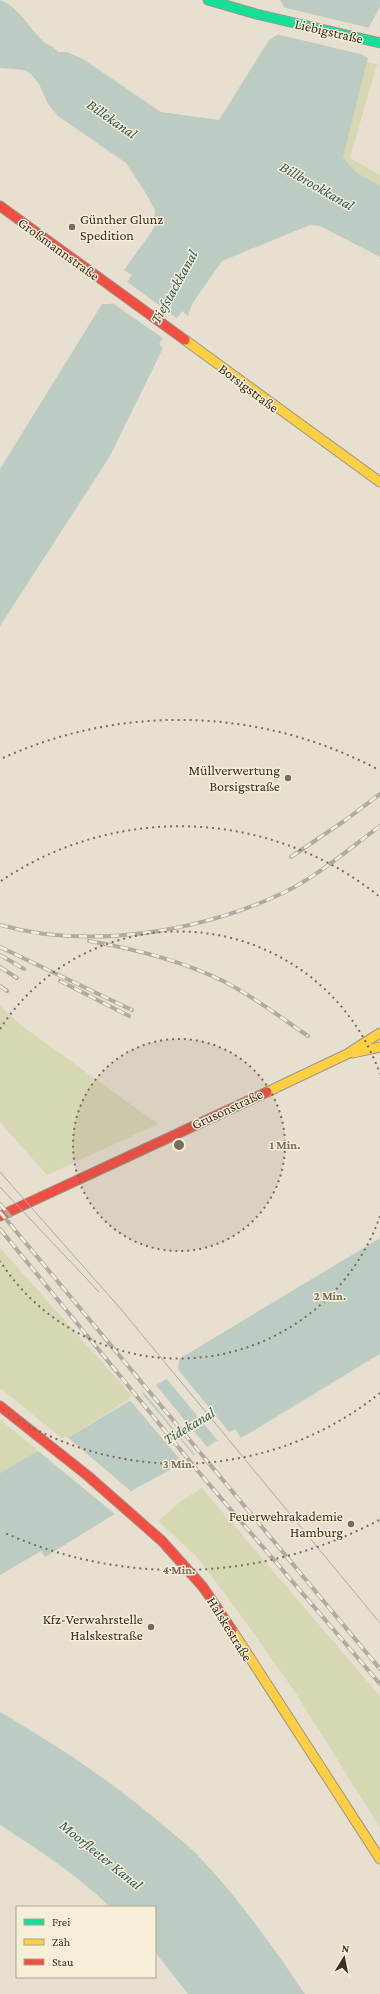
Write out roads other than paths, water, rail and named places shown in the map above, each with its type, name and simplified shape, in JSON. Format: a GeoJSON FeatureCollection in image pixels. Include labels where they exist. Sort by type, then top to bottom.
{"type":"FeatureCollection","features":[{"type":"Feature","properties":{"kind":"main road","name":"Liebigstraße"},"geometry":{"type":"LineString","coordinates":[[208,0],[279,20],[380,44]]}},
{"type":"Feature","properties":{"kind":"main road","name":"Großmannstraße"},"geometry":{"type":"LineString","coordinates":[[0,206],[118,292]]}},
{"type":"Feature","properties":{"kind":"main road","name":"Borsigstraße"},"geometry":{"type":"LineString","coordinates":[[118,292],[380,482]]}},
{"type":"Feature","properties":{"kind":"main road","name":"Grusonstraße"},"geometry":{"type":"LineString","coordinates":[[0,1216],[347,1054],[380,1032]]}},
{"type":"Feature","properties":{"kind":"main road","name":"Grusonstraße"},"geometry":{"type":"LineString","coordinates":[[347,1054],[380,1047]]}},
{"type":"Feature","properties":{"kind":"main road","name":"Halskestraße"},"geometry":{"type":"LineString","coordinates":[[0,1406],[46,1441],[167,1543],[203,1586],[380,1859]]}},
{"type":"Feature","properties":{"kind":"water"},"geometry":{"type":"Polygon","coordinates":[[[0,0],[18,12],[43,41],[55,48],[58,52],[67,52],[83,59],[161,112],[219,120],[269,40],[277,35],[284,7],[280,0],[380,0],[380,7],[369,27],[363,55],[368,58],[343,158],[357,173],[380,186],[380,257],[320,226],[310,225],[222,261],[192,304],[188,316],[182,311],[159,344],[163,348],[110,456],[0,626],[0,469],[102,304],[111,304],[132,275],[124,270],[154,228],[155,210],[126,163],[58,116],[48,104],[39,84],[31,74],[24,70],[0,68],[0,0]]]}},
{"type":"Feature","properties":{"kind":"water","name":"Tidekanal"},"geometry":{"type":"Polygon","coordinates":[[[380,1238],[380,1354],[241,1438],[235,1429],[181,1464],[131,1491],[113,1515],[45,1557],[41,1551],[0,1575],[0,1473],[38,1451],[64,1440],[178,1372],[179,1359],[380,1238]]]}},
{"type":"Feature","properties":{"kind":"water","name":"Moorfleeter Kanal"},"geometry":{"type":"Polygon","coordinates":[[[0,1712],[64,1751],[125,1794],[184,1842],[243,1908],[269,1942],[305,1994],[188,1994],[156,1953],[156,1906],[109,1906],[84,1884],[43,1853],[0,1825],[0,1712]]]}},
{"type":"Feature","properties":{"kind":"tram line"},"geometry":{"type":"LineString","coordinates":[[0,1172],[120,1308],[380,1623]]}},
{"type":"Feature","properties":{"kind":"tram line"},"geometry":{"type":"LineString","coordinates":[[0,1187],[99,1292]]}},
{"type":"Feature","properties":{"kind":"railway"},"geometry":{"type":"LineString","coordinates":[[291,857],[347,819],[380,794]]}},
{"type":"Feature","properties":{"kind":"railway"},"geometry":{"type":"LineString","coordinates":[[0,925],[34,932],[70,936],[107,936],[144,933],[180,927],[216,918],[251,907],[283,893],[309,879],[380,826]]}},
{"type":"Feature","properties":{"kind":"railway"},"geometry":{"type":"LineString","coordinates":[[89,941],[157,956],[207,974],[245,993],[308,1036]]}},
{"type":"Feature","properties":{"kind":"railway"},"geometry":{"type":"LineString","coordinates":[[0,947],[132,1010]]}},
{"type":"Feature","properties":{"kind":"railway"},"geometry":{"type":"LineString","coordinates":[[0,955],[24,969]]}},
{"type":"Feature","properties":{"kind":"railway"},"geometry":{"type":"LineString","coordinates":[[0,967],[17,978]]}},
{"type":"Feature","properties":{"kind":"railway"},"geometry":{"type":"LineString","coordinates":[[60,981],[129,1016]]}},
{"type":"Feature","properties":{"kind":"railway"},"geometry":{"type":"LineString","coordinates":[[0,986],[7,991]]}},
{"type":"Feature","properties":{"kind":"railway"},"geometry":{"type":"LineString","coordinates":[[0,1204],[10,1216]]}},
{"type":"Feature","properties":{"kind":"railway"},"geometry":{"type":"LineString","coordinates":[[0,1212],[380,1669]]}},
{"type":"Feature","properties":{"kind":"railway"},"geometry":{"type":"LineString","coordinates":[[0,1229],[197,1470],[380,1684]]}},
{"type":"Feature","properties":{"kind":"place","name":"Günther Glunz Spedition"},"geometry":{"type":"Point","coordinates":[72,227]}},
{"type":"Feature","properties":{"kind":"place","name":"Müllverwertung Borsigstraße"},"geometry":{"type":"Point","coordinates":[288,778]}},
{"type":"Feature","properties":{"kind":"place","name":"Feuerwehrakademie Hamburg"},"geometry":{"type":"Point","coordinates":[351,1524]}},
{"type":"Feature","properties":{"kind":"place","name":"Kfz-Verwahrstelle Halskestraße"},"geometry":{"type":"Point","coordinates":[151,1627]}},
{"type":"Feature","properties":{"kind":"water label","name":"Billekanal"},"geometry":{"type":"Point","coordinates":[112,119]}},
{"type":"Feature","properties":{"kind":"water label","name":"Billbrookkanal"},"geometry":{"type":"Point","coordinates":[317,186]}},
{"type":"Feature","properties":{"kind":"water label","name":"Tiefstackkanal"},"geometry":{"type":"Point","coordinates":[174,287]}}]}
